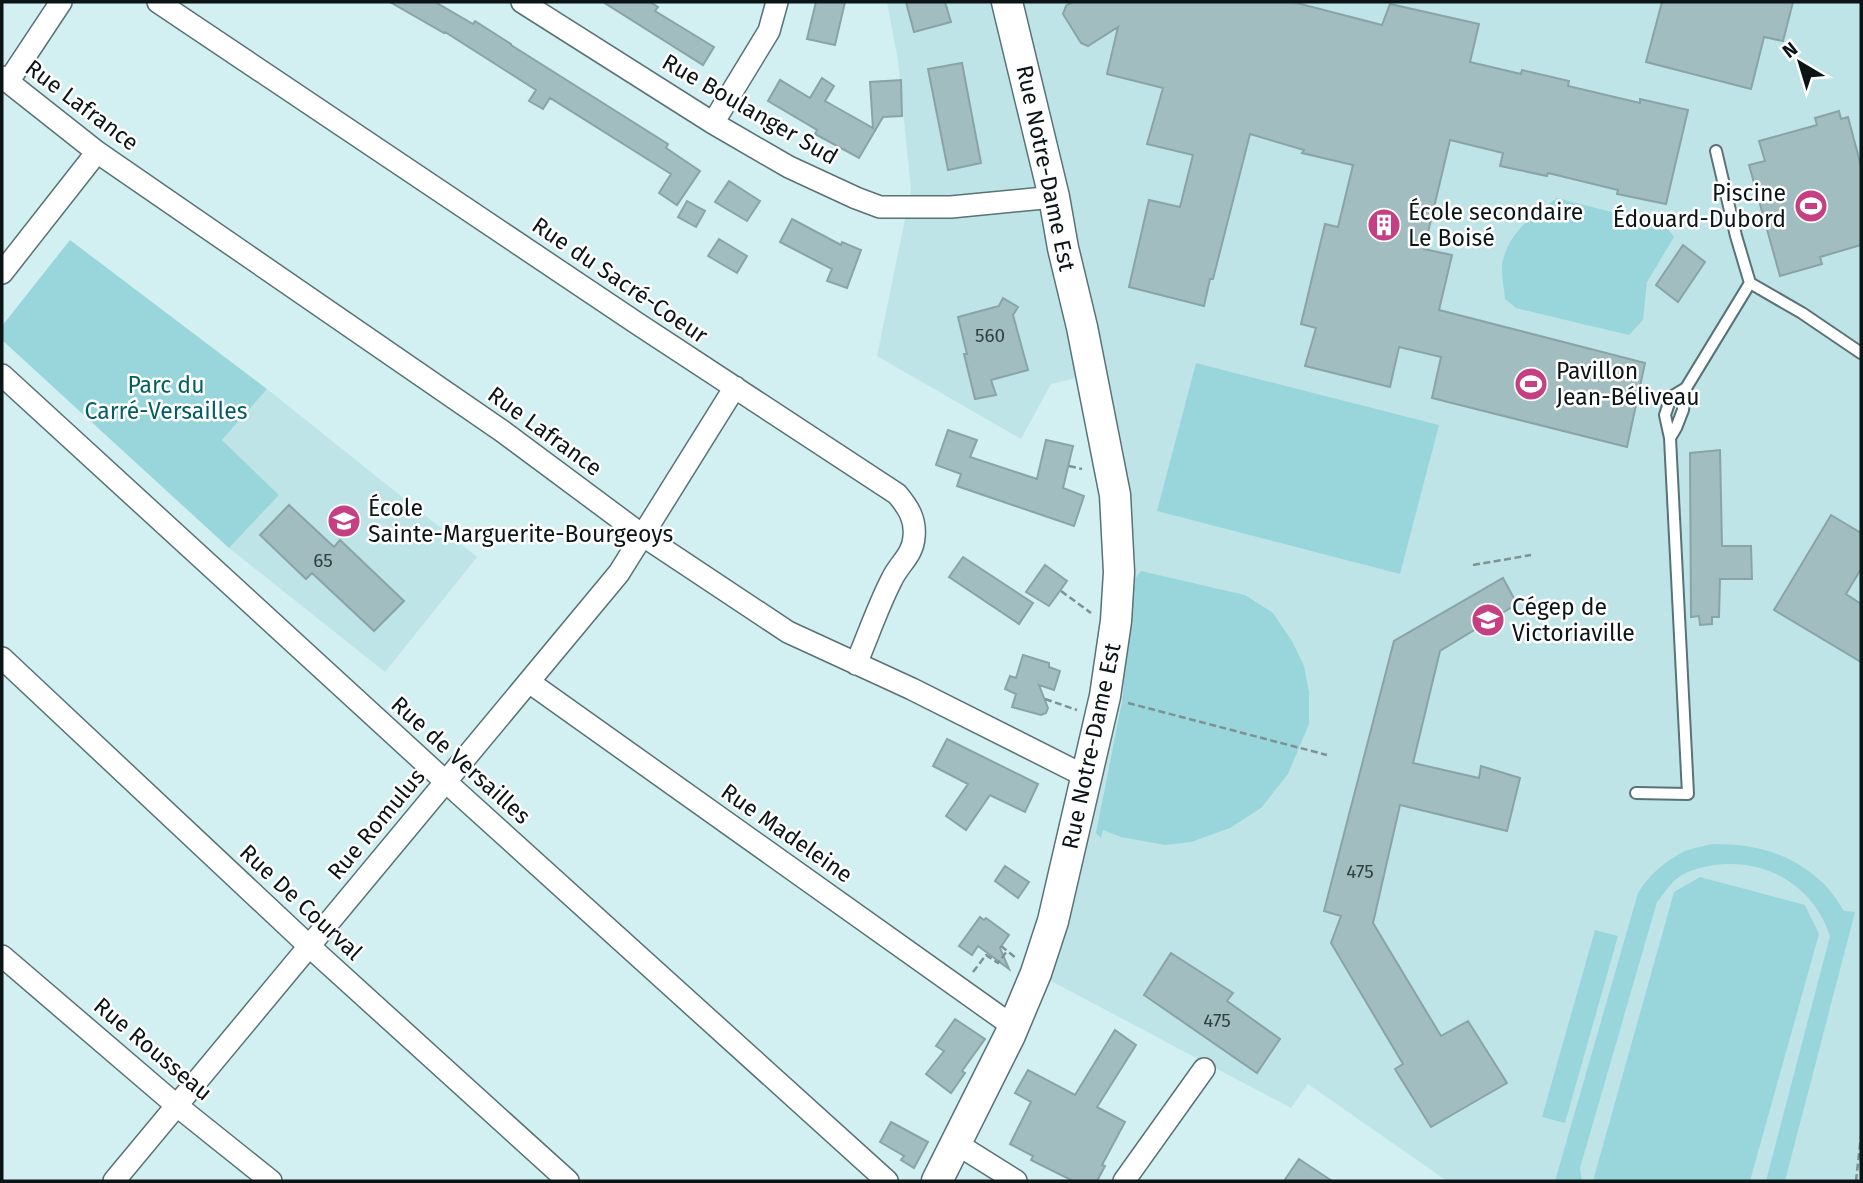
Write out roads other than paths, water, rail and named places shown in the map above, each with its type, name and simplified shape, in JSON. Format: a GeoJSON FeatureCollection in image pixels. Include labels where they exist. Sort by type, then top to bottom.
{"type":"FeatureCollection","features":[{"type":"Feature","properties":{"kind":"street"},"geometry":{"type":"LineString","coordinates":[[5,80],[61,2]]}},
{"type":"Feature","properties":{"kind":"street","name":"Rue du Sacré-Coeur"},"geometry":{"type":"LineString","coordinates":[[158,2],[897,494],[908,508],[914,522],[914,539],[909,556],[893,576],[856,664]]}},
{"type":"Feature","properties":{"kind":"street","name":"Rue Boulanger Sud"},"geometry":{"type":"LineString","coordinates":[[522,2],[789,167],[880,207],[951,207],[1054,197]]}},
{"type":"Feature","properties":{"kind":"street"},"geometry":{"type":"LineString","coordinates":[[713,122],[769,31],[777,2]]}},
{"type":"Feature","properties":{"kind":"street","name":"Rue Notre-Dame Est"},"geometry":{"type":"LineString","coordinates":[[937,1181],[1014,1027],[1053,921],[1087,777],[1093,704],[1116,621],[1119,572],[1115,495],[1090,365],[1054,197],[1007,2]]}},
{"type":"Feature","properties":{"kind":"street","name":"Rue Lafrance"},"geometry":{"type":"LineString","coordinates":[[5,80],[97,152],[502,431],[642,535],[788,632],[912,689],[1087,777]]}},
{"type":"Feature","properties":{"kind":"street"},"geometry":{"type":"LineString","coordinates":[[2,273],[97,152]]}},
{"type":"Feature","properties":{"kind":"street","name":"Rue de Versailles"},"geometry":{"type":"LineString","coordinates":[[2,375],[887,1181]]}},
{"type":"Feature","properties":{"kind":"street","name":"Rue Romulus"},"geometry":{"type":"LineString","coordinates":[[114,1181],[619,573],[735,387]]}},
{"type":"Feature","properties":{"kind":"street","name":"Rue De Courval"},"geometry":{"type":"LineString","coordinates":[[2,658],[309,946],[568,1181]]}},
{"type":"Feature","properties":{"kind":"street","name":"Rue Madeleine"},"geometry":{"type":"LineString","coordinates":[[529,682],[1014,1027]]}},
{"type":"Feature","properties":{"kind":"street","name":"Rue Rousseau"},"geometry":{"type":"LineString","coordinates":[[2,956],[176,1105],[271,1181]]}},
{"type":"Feature","properties":{"kind":"street"},"geometry":{"type":"LineString","coordinates":[[1124,1181],[1203,1069]]}},
{"type":"Feature","properties":{"kind":"street"},"geometry":{"type":"LineString","coordinates":[[957,1144],[1016,1181]]}},
{"type":"Feature","properties":{"kind":"lane"},"geometry":{"type":"LineString","coordinates":[[1716,151],[1751,283],[1861,353]]}},
{"type":"Feature","properties":{"kind":"lane"},"geometry":{"type":"LineString","coordinates":[[1636,793],[1688,794],[1670,438],[1665,415],[1671,397],[1686,388],[1751,283]]}},
{"type":"Feature","properties":{"kind":"place","name":"Piscine Édouard-Dubord"},"geometry":{"type":"Point","coordinates":[1811,206]}},
{"type":"Feature","properties":{"kind":"place","name":"École secondaire Le Boisé"},"geometry":{"type":"Point","coordinates":[1384,225]}},
{"type":"Feature","properties":{"kind":"place","name":"Pavillon Jean-Béliveau"},"geometry":{"type":"Point","coordinates":[1531,384]}},
{"type":"Feature","properties":{"kind":"place","name":"École Sainte-Marguerite-Bourgeoys"},"geometry":{"type":"Point","coordinates":[344,521]}},
{"type":"Feature","properties":{"kind":"place","name":"Cégep de Victoriaville"},"geometry":{"type":"Point","coordinates":[1488,620]}},
{"type":"Feature","properties":{"kind":"park label","name":"Parc du Carré-Versailles"},"geometry":{"type":"Point","coordinates":[166,398]}}]}
